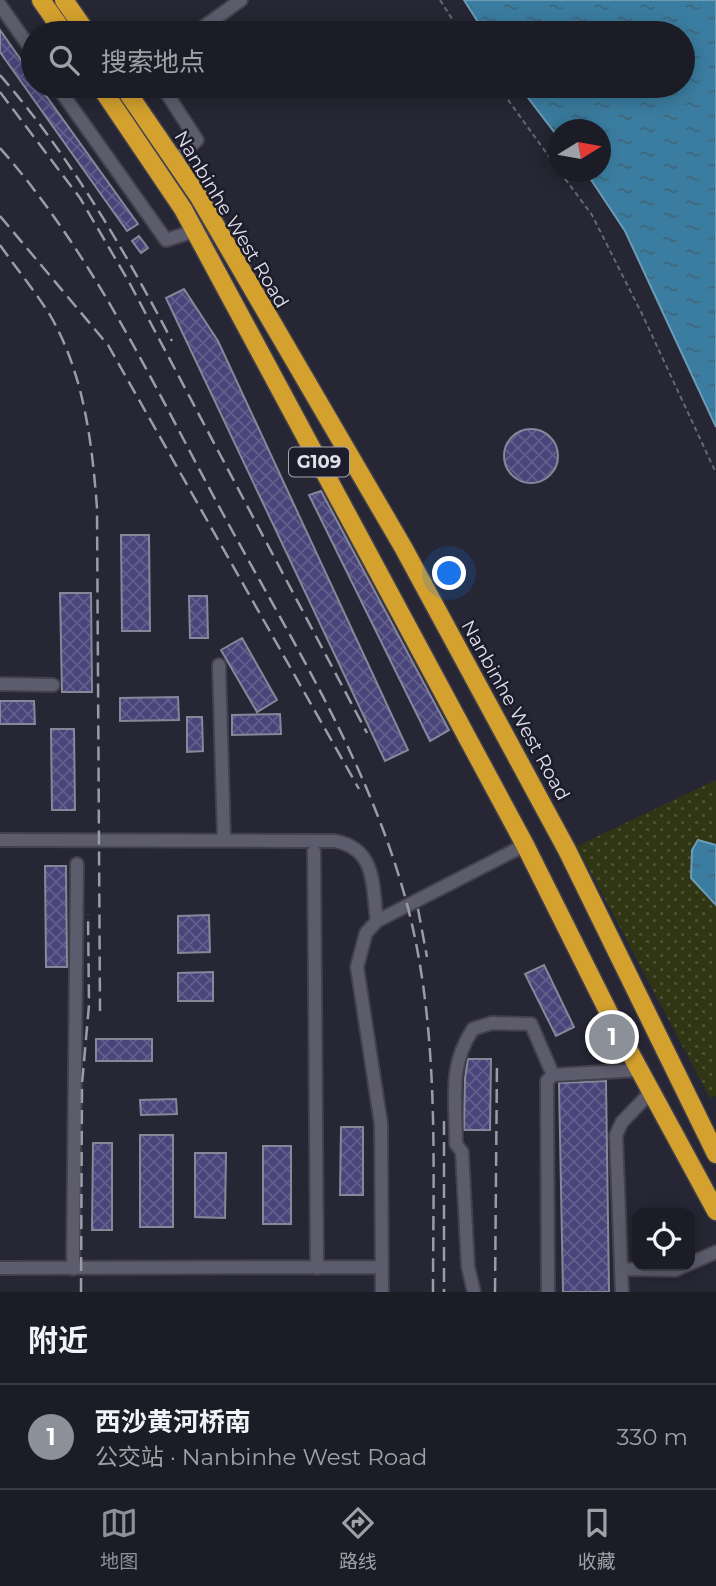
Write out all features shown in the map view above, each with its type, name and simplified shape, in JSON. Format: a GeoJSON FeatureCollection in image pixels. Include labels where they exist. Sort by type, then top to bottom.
{"type":"FeatureCollection","features":[{"type":"Feature","properties":{"kind":"highway"},"geometry":{"type":"LineString","coordinates":[[41,0],[56,21]]}},
{"type":"Feature","properties":{"kind":"highway"},"geometry":{"type":"LineString","coordinates":[[64,0],[79,21]]}},
{"type":"Feature","properties":{"kind":"highway","name":"Nanbinhe West Road"},"geometry":{"type":"LineString","coordinates":[[108,98],[183,209],[525,845]]}},
{"type":"Feature","properties":{"kind":"highway","name":"Nanbinhe West Road"},"geometry":{"type":"LineString","coordinates":[[131,98],[199,197],[403,547],[568,850],[710,1130],[716,1154]]}},
{"type":"Feature","properties":{"kind":"highway","name":"G109"},"geometry":{"type":"LineString","coordinates":[[525,845],[679,1143]]}},
{"type":"Feature","properties":{"kind":"highway"},"geometry":{"type":"LineString","coordinates":[[710,1130],[679,1143],[716,1211]]}},
{"type":"Feature","properties":{"kind":"street"},"geometry":{"type":"LineString","coordinates":[[212,21],[241,0]]}},
{"type":"Feature","properties":{"kind":"street"},"geometry":{"type":"LineString","coordinates":[[0,5],[21,35]]}},
{"type":"Feature","properties":{"kind":"street"},"geometry":{"type":"LineString","coordinates":[[65,98],[166,240],[195,231]]}},
{"type":"Feature","properties":{"kind":"street"},"geometry":{"type":"LineString","coordinates":[[170,98],[197,140],[174,161]]}},
{"type":"Feature","properties":{"kind":"street"},"geometry":{"type":"LineString","coordinates":[[183,209],[199,197]]}},
{"type":"Feature","properties":{"kind":"street"},"geometry":{"type":"LineString","coordinates":[[219,665],[224,841]]}},
{"type":"Feature","properties":{"kind":"street"},"geometry":{"type":"LineString","coordinates":[[0,684],[53,685]]}},
{"type":"Feature","properties":{"kind":"street"},"geometry":{"type":"LineString","coordinates":[[0,840],[350,844],[368,863],[377,920]]}},
{"type":"Feature","properties":{"kind":"street"},"geometry":{"type":"LineString","coordinates":[[382,1292],[380,1114],[358,967],[359,952],[366,933],[377,920],[525,845]]}},
{"type":"Feature","properties":{"kind":"street"},"geometry":{"type":"LineString","coordinates":[[314,851],[317,1268]]}},
{"type":"Feature","properties":{"kind":"street"},"geometry":{"type":"LineString","coordinates":[[73,1269],[77,864]]}},
{"type":"Feature","properties":{"kind":"street"},"geometry":{"type":"LineString","coordinates":[[474,1292],[468,1267],[462,1152],[456,1144],[456,1066],[459,1049],[473,1028],[492,1023],[531,1024],[553,1075]]}},
{"type":"Feature","properties":{"kind":"street"},"geometry":{"type":"LineString","coordinates":[[548,1292],[547,1081],[553,1075],[639,1070]]}},
{"type":"Feature","properties":{"kind":"street"},"geometry":{"type":"LineString","coordinates":[[622,1292],[616,1135],[622,1122],[651,1092]]}},
{"type":"Feature","properties":{"kind":"street"},"geometry":{"type":"LineString","coordinates":[[621,1269],[676,1270],[716,1252]]}},
{"type":"Feature","properties":{"kind":"street"},"geometry":{"type":"LineString","coordinates":[[0,1268],[383,1267]]}},
{"type":"Feature","properties":{"kind":"path"},"geometry":{"type":"LineString","coordinates":[[440,0],[453,21]]}},
{"type":"Feature","properties":{"kind":"path"},"geometry":{"type":"LineString","coordinates":[[507,98],[548,155]]}},
{"type":"Feature","properties":{"kind":"path"},"geometry":{"type":"LineString","coordinates":[[567,182],[598,226],[716,473]]}},
{"type":"Feature","properties":{"kind":"green space"},"geometry":{"type":"Polygon","coordinates":[[[716,780],[716,1096],[710,1098],[577,846],[716,780]]]}},
{"type":"Feature","properties":{"kind":"water"},"geometry":{"type":"Polygon","coordinates":[[[464,0],[716,0],[716,427],[625,231],[593,182],[611,182],[611,119],[548,119],[548,124],[528,98],[695,98],[695,21],[477,21],[464,0]]]}},
{"type":"Feature","properties":{"kind":"water"},"geometry":{"type":"Polygon","coordinates":[[[698,840],[716,845],[716,905],[691,878],[692,850],[698,840]]]}},
{"type":"Feature","properties":{"kind":"building"},"geometry":{"type":"Polygon","coordinates":[[[0,30],[21,60],[21,82],[0,52],[0,30]]]}},
{"type":"Feature","properties":{"kind":"building"},"geometry":{"type":"Polygon","coordinates":[[[33,98],[48,98],[138,224],[127,231],[33,98]]]}},
{"type":"Feature","properties":{"kind":"building"},"geometry":{"type":"Polygon","coordinates":[[[139,236],[148,248],[141,253],[132,241],[139,236]]]}},
{"type":"Feature","properties":{"kind":"building"},"geometry":{"type":"Polygon","coordinates":[[[184,289],[218,341],[408,750],[385,761],[166,298],[184,289]]]}},
{"type":"Feature","properties":{"kind":"building"},"geometry":{"type":"Polygon","coordinates":[[[531,429],[550,437],[558,456],[550,475],[531,483],[512,475],[504,456],[512,437],[531,429]]]}},
{"type":"Feature","properties":{"kind":"building"},"geometry":{"type":"Polygon","coordinates":[[[321,491],[449,730],[430,741],[309,495],[321,491]]]}},
{"type":"Feature","properties":{"kind":"building"},"geometry":{"type":"Polygon","coordinates":[[[121,535],[149,535],[150,631],[122,631],[121,535]]]}},
{"type":"Feature","properties":{"kind":"building"},"geometry":{"type":"Polygon","coordinates":[[[60,593],[91,593],[92,692],[62,692],[60,593]]]}},
{"type":"Feature","properties":{"kind":"building"},"geometry":{"type":"Polygon","coordinates":[[[189,596],[207,596],[208,638],[190,638],[189,596]]]}},
{"type":"Feature","properties":{"kind":"building"},"geometry":{"type":"Polygon","coordinates":[[[242,638],[277,700],[257,712],[221,650],[242,638]]]}},
{"type":"Feature","properties":{"kind":"building"},"geometry":{"type":"Polygon","coordinates":[[[178,697],[179,720],[120,721],[120,698],[178,697]]]}},
{"type":"Feature","properties":{"kind":"building"},"geometry":{"type":"Polygon","coordinates":[[[0,701],[34,701],[35,724],[0,724],[0,701]]]}},
{"type":"Feature","properties":{"kind":"building"},"geometry":{"type":"Polygon","coordinates":[[[280,714],[281,734],[232,735],[232,715],[280,714]]]}},
{"type":"Feature","properties":{"kind":"building"},"geometry":{"type":"Polygon","coordinates":[[[187,717],[202,717],[203,751],[187,752],[187,717]]]}},
{"type":"Feature","properties":{"kind":"building"},"geometry":{"type":"Polygon","coordinates":[[[51,729],[74,729],[75,810],[52,810],[51,729]]]}},
{"type":"Feature","properties":{"kind":"building"},"geometry":{"type":"Polygon","coordinates":[[[45,866],[66,866],[67,967],[46,967],[45,866]]]}},
{"type":"Feature","properties":{"kind":"building"},"geometry":{"type":"Polygon","coordinates":[[[209,915],[210,952],[178,953],[178,916],[209,915]]]}},
{"type":"Feature","properties":{"kind":"building"},"geometry":{"type":"Polygon","coordinates":[[[544,965],[574,1027],[556,1036],[525,974],[544,965]]]}},
{"type":"Feature","properties":{"kind":"building"},"geometry":{"type":"Polygon","coordinates":[[[213,972],[213,1001],[178,1001],[178,973],[213,972]]]}},
{"type":"Feature","properties":{"kind":"building"},"geometry":{"type":"Polygon","coordinates":[[[96,1039],[152,1039],[152,1061],[96,1061],[96,1039]]]}},
{"type":"Feature","properties":{"kind":"building"},"geometry":{"type":"Polygon","coordinates":[[[468,1059],[491,1059],[490,1130],[464,1130],[468,1059]]]}},
{"type":"Feature","properties":{"kind":"building"},"geometry":{"type":"Polygon","coordinates":[[[606,1081],[609,1292],[563,1292],[559,1083],[606,1081]]]}},
{"type":"Feature","properties":{"kind":"building"},"geometry":{"type":"Polygon","coordinates":[[[176,1099],[177,1114],[141,1115],[140,1100],[176,1099]]]}},
{"type":"Feature","properties":{"kind":"building"},"geometry":{"type":"Polygon","coordinates":[[[341,1127],[363,1127],[363,1195],[340,1195],[341,1127]]]}},
{"type":"Feature","properties":{"kind":"building"},"geometry":{"type":"Polygon","coordinates":[[[140,1135],[173,1135],[173,1227],[140,1227],[140,1135]]]}},
{"type":"Feature","properties":{"kind":"building"},"geometry":{"type":"Polygon","coordinates":[[[93,1143],[112,1143],[112,1230],[92,1230],[93,1143]]]}},
{"type":"Feature","properties":{"kind":"building"},"geometry":{"type":"Polygon","coordinates":[[[263,1146],[291,1146],[291,1224],[263,1224],[263,1146]]]}},
{"type":"Feature","properties":{"kind":"building"},"geometry":{"type":"Polygon","coordinates":[[[195,1153],[226,1153],[225,1218],[195,1217],[195,1153]]]}},
{"type":"Feature","properties":{"kind":"railway"},"geometry":{"type":"LineString","coordinates":[[0,75],[72,170],[134,271],[172,341]]}},
{"type":"Feature","properties":{"kind":"railway"},"geometry":{"type":"LineString","coordinates":[[0,92],[80,198],[129,282],[367,733]]}},
{"type":"Feature","properties":{"kind":"railway"},"geometry":{"type":"LineString","coordinates":[[0,148],[34,189],[65,233],[121,324],[301,655],[372,801],[407,904],[425,999],[432,1097],[433,1292]]}},
{"type":"Feature","properties":{"kind":"railway"},"geometry":{"type":"LineString","coordinates":[[0,216],[108,345],[359,789]]}},
{"type":"Feature","properties":{"kind":"railway"},"geometry":{"type":"LineString","coordinates":[[0,245],[44,306],[62,338],[78,385],[89,433],[97,508],[100,1011]]}},
{"type":"Feature","properties":{"kind":"railway"},"geometry":{"type":"LineString","coordinates":[[418,909],[427,957]]}},
{"type":"Feature","properties":{"kind":"railway"},"geometry":{"type":"LineString","coordinates":[[81,1292],[82,1084],[89,1005],[88,914]]}},
{"type":"Feature","properties":{"kind":"railway"},"geometry":{"type":"LineString","coordinates":[[495,1292],[497,1061]]}},
{"type":"Feature","properties":{"kind":"railway"},"geometry":{"type":"LineString","coordinates":[[444,1121],[444,1292]]}},
{"type":"Feature","properties":{"kind":"place","name":"西沙黄河桥南"},"geometry":{"type":"Point","coordinates":[612,1037]}}]}
